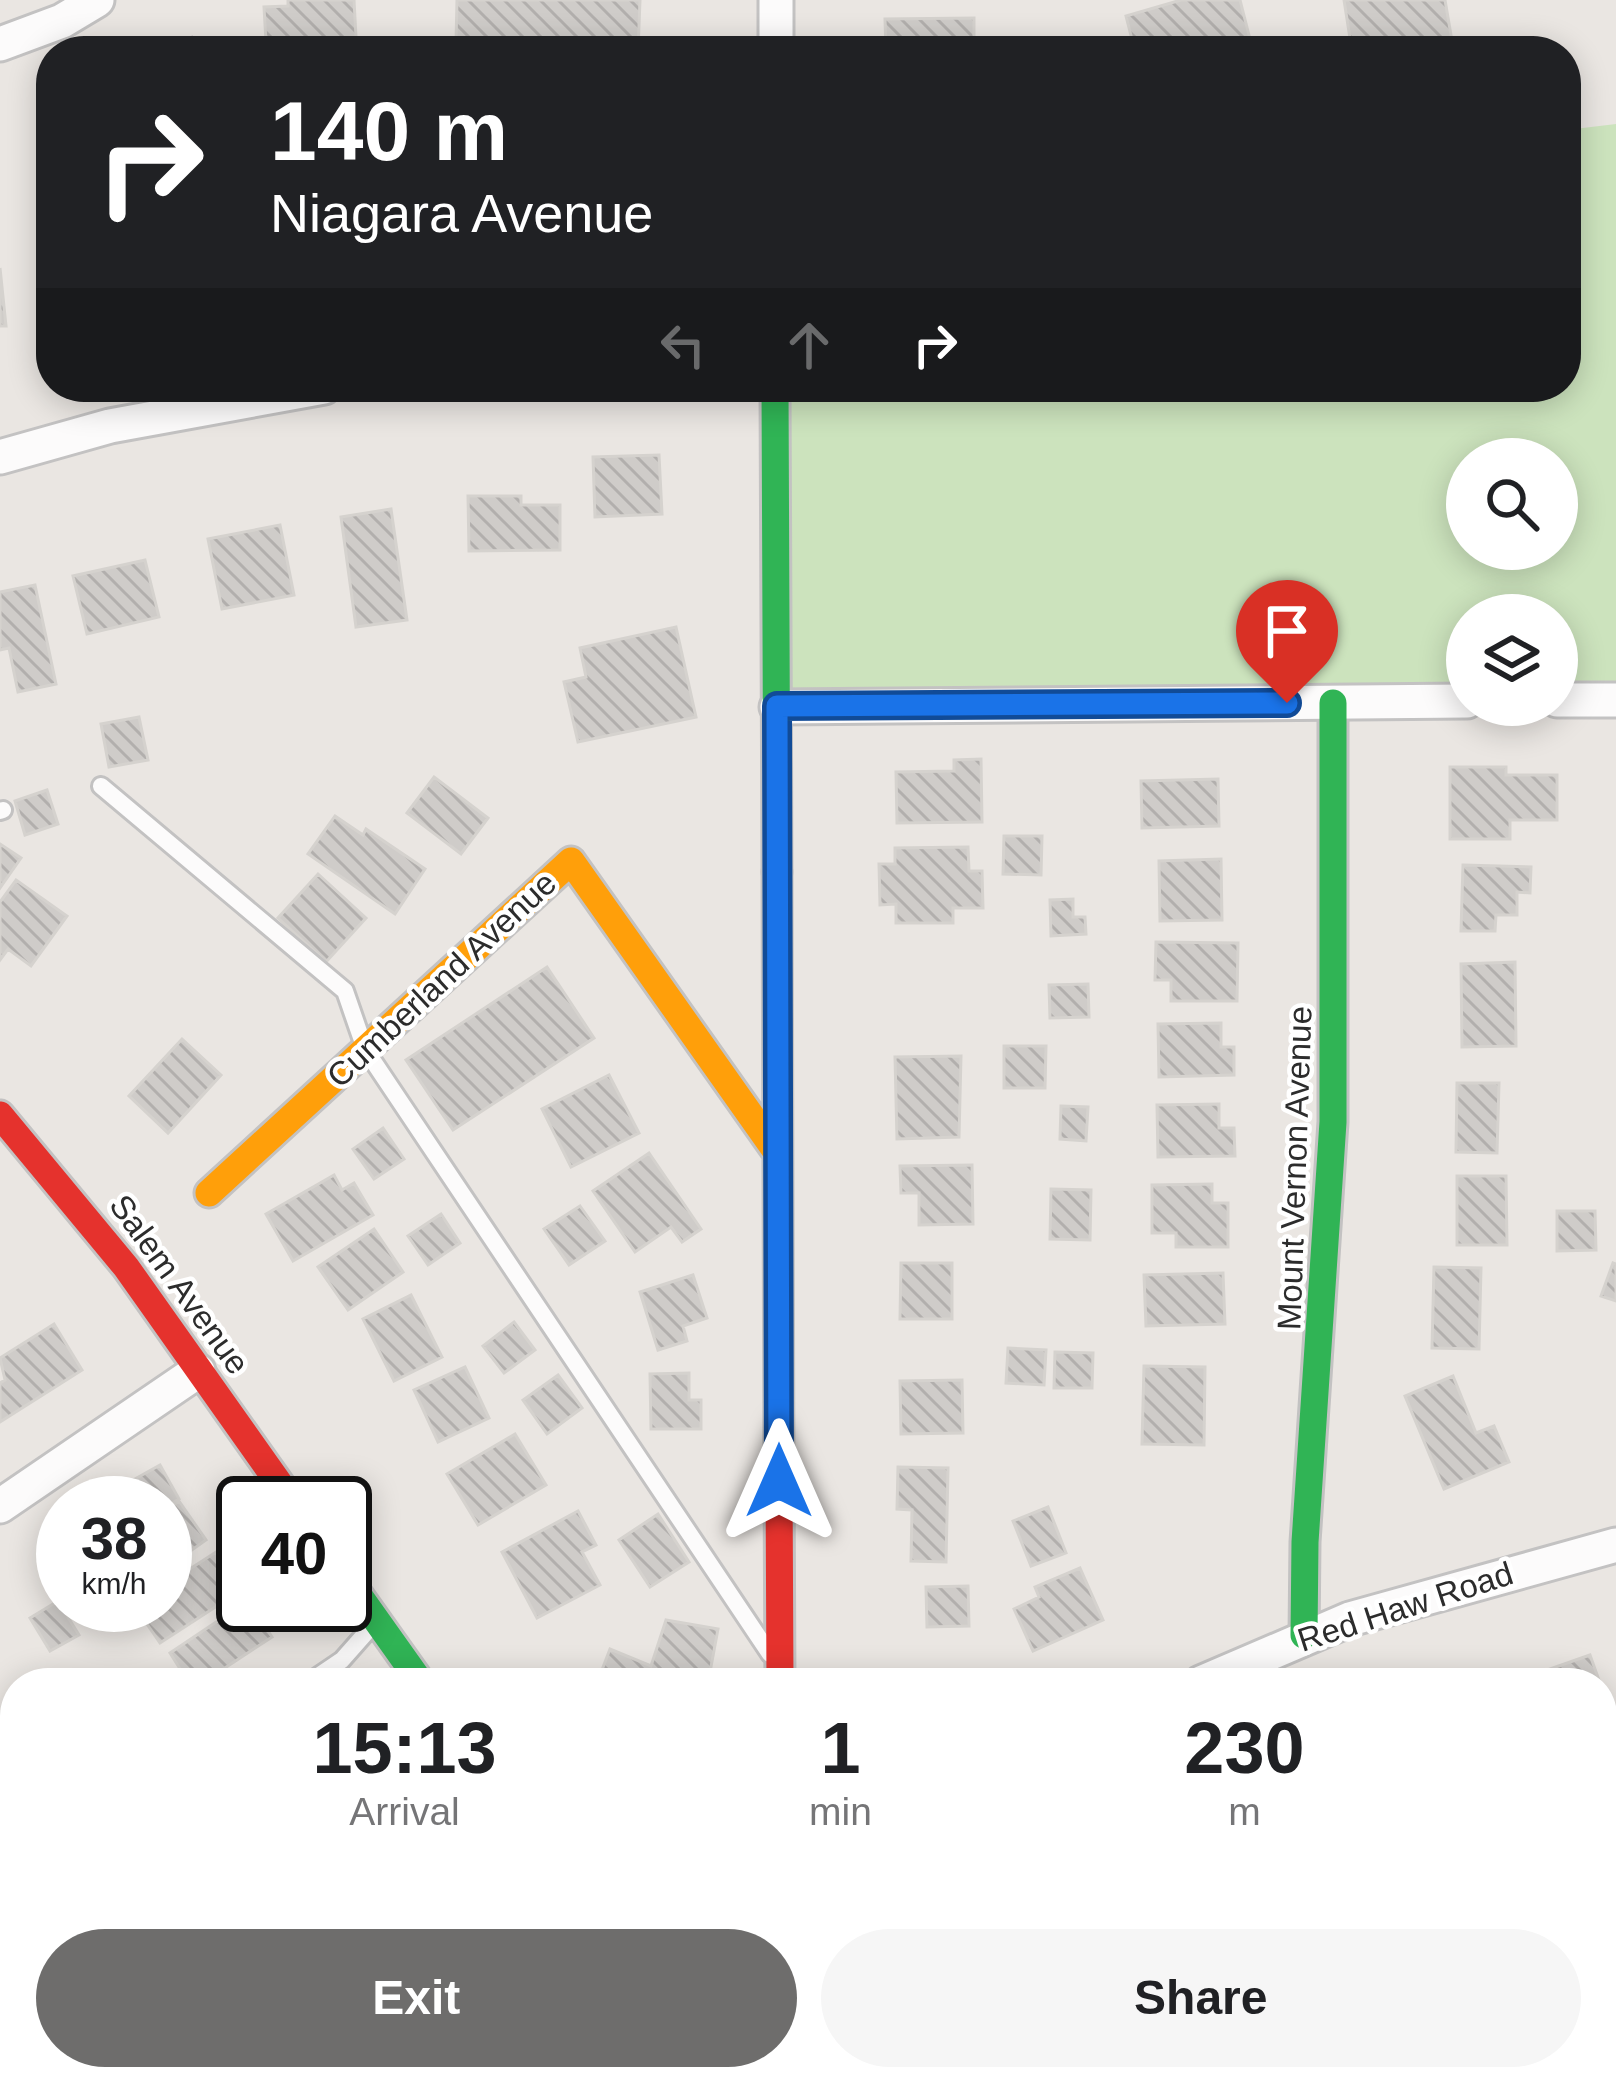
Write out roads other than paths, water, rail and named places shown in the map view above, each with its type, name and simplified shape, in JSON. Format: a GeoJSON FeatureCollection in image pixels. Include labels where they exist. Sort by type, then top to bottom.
{"type":"FeatureCollection","features":[{"type":"Feature","properties":{"kind":"street"},"geometry":{"type":"LineString","coordinates":[[0,44],[62,21],[97,0]]}},
{"type":"Feature","properties":{"kind":"street"},"geometry":{"type":"LineString","coordinates":[[776,0],[776,36]]}},
{"type":"Feature","properties":{"kind":"street"},"geometry":{"type":"LineString","coordinates":[[0,457],[110,426],[242,402]]}},
{"type":"Feature","properties":{"kind":"street"},"geometry":{"type":"LineString","coordinates":[[775,402],[780,1668]]}},
{"type":"Feature","properties":{"kind":"street"},"geometry":{"type":"LineString","coordinates":[[1578,700],[1616,700]]}},
{"type":"Feature","properties":{"kind":"street"},"geometry":{"type":"LineString","coordinates":[[777,706],[1446,701]]}},
{"type":"Feature","properties":{"kind":"street","name":"Mount Vernon Avenue"},"geometry":{"type":"LineString","coordinates":[[1304,1635],[1301,1573],[1321,1380],[1338,1064],[1333,703]]}},
{"type":"Feature","properties":{"kind":"street","name":"Cumberland Avenue"},"geometry":{"type":"LineString","coordinates":[[209,1193],[571,861],[776,1151]]}},
{"type":"Feature","properties":{"kind":"street","name":"Salem Avenue"},"geometry":{"type":"LineString","coordinates":[[0,1115],[56,1176],[274,1476]]}},
{"type":"Feature","properties":{"kind":"street"},"geometry":{"type":"LineString","coordinates":[[0,1506],[198,1371]]}},
{"type":"Feature","properties":{"kind":"street","name":"Red Haw Road"},"geometry":{"type":"LineString","coordinates":[[1233,1668],[1304,1635],[1470,1582],[1616,1545]]}},
{"type":"Feature","properties":{"kind":"street"},"geometry":{"type":"LineString","coordinates":[[372,1614],[410,1668]]}},
{"type":"Feature","properties":{"kind":"lane"},"geometry":{"type":"LineString","coordinates":[[101,786],[345,991],[364,1049],[774,1668]]}},
{"type":"Feature","properties":{"kind":"lane"},"geometry":{"type":"LineString","coordinates":[[330,1668],[377,1621]]}}]}
